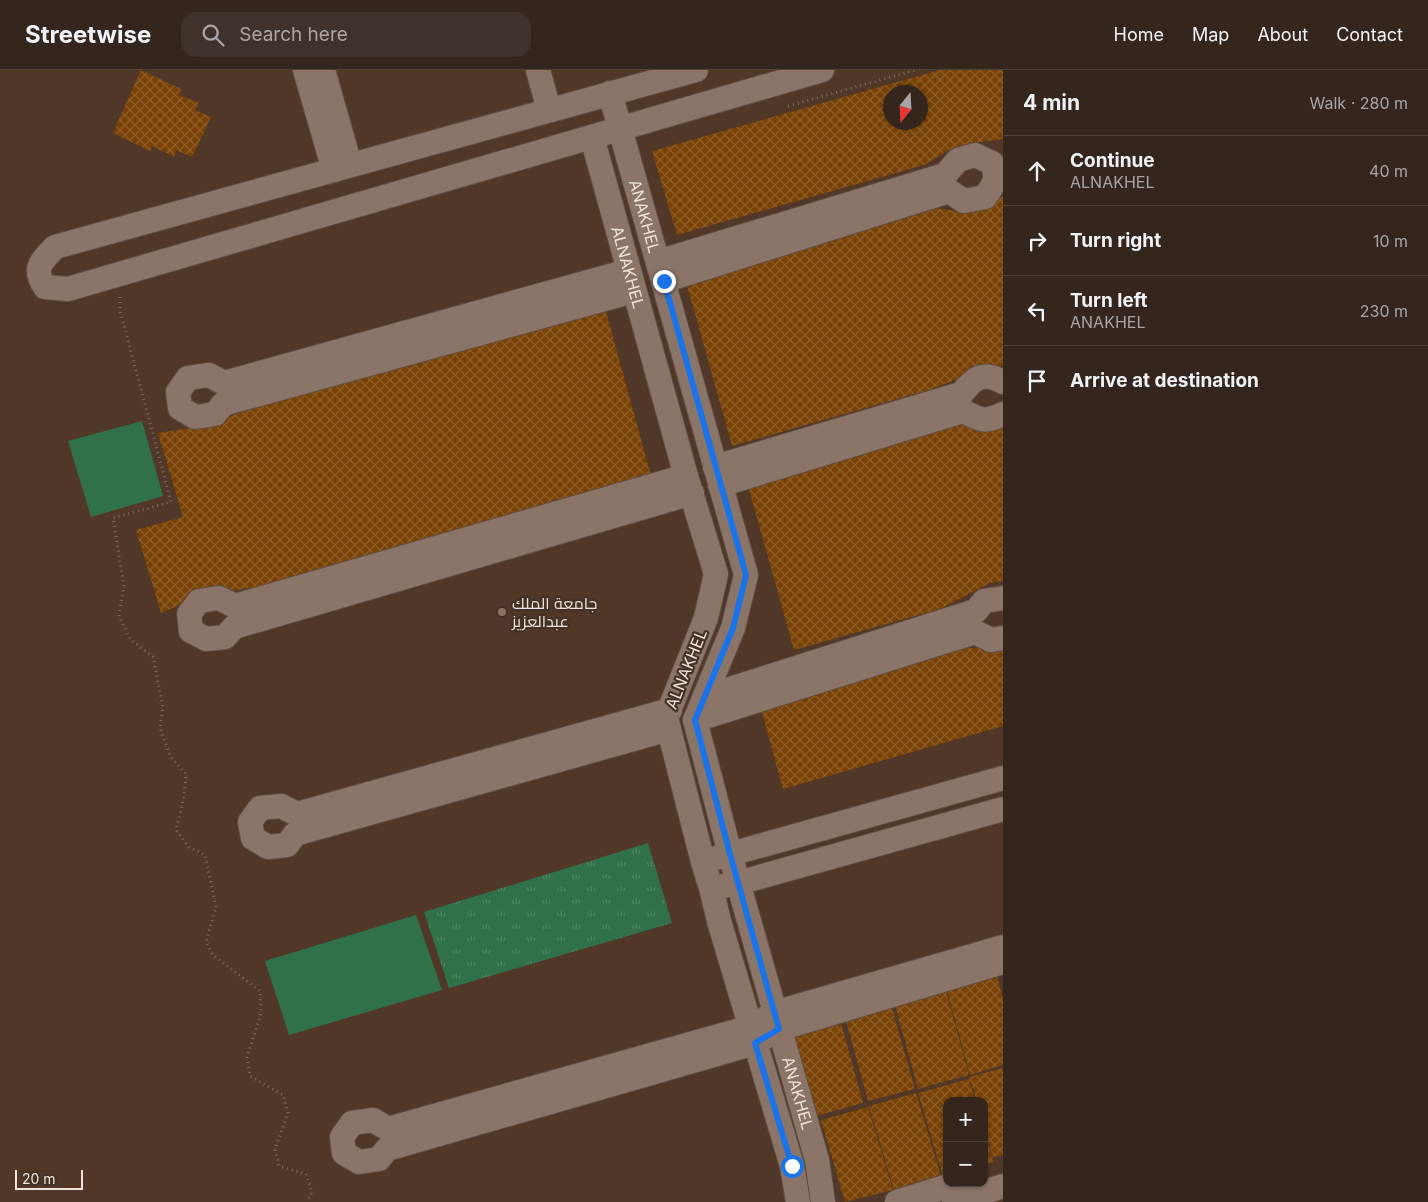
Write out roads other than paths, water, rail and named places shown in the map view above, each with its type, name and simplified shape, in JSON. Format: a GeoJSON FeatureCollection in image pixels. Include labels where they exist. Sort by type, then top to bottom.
{"type":"FeatureCollection","features":[{"type":"Feature","properties":{"kind":"street"},"geometry":{"type":"LineString","coordinates":[[305,70],[342,167]]}},
{"type":"Feature","properties":{"kind":"street"},"geometry":{"type":"LineString","coordinates":[[323,70],[342,167]]}},
{"type":"Feature","properties":{"kind":"street"},"geometry":{"type":"LineString","coordinates":[[538,70],[556,108]]}},
{"type":"Feature","properties":{"kind":"street"},"geometry":{"type":"LineString","coordinates":[[553,70],[556,108]]}},
{"type":"Feature","properties":{"kind":"street"},"geometry":{"type":"LineString","coordinates":[[696,70],[55,247],[38,267],[40,280],[44,287],[68,289],[822,70]]}},
{"type":"Feature","properties":{"kind":"street","name":"ANAKHEL"},"geometry":{"type":"LineString","coordinates":[[610,93],[746,575],[733,628],[695,720],[738,883],[817,1160],[823,1202]]}},
{"type":"Feature","properties":{"kind":"street","name":"ALNAKHEL"},"geometry":{"type":"LineString","coordinates":[[592,137],[631,281],[716,574],[706,618],[670,720],[703,862],[792,1166],[798,1202]]}},
{"type":"Feature","properties":{"kind":"street"},"geometry":{"type":"LineString","coordinates":[[975,155],[992,163],[996,173],[995,183],[985,196],[964,201],[949,191],[661,271],[945,175],[958,160],[975,155]]}},
{"type":"Feature","properties":{"kind":"street"},"geometry":{"type":"LineString","coordinates":[[631,281],[223,404],[215,414],[196,417],[180,408],[178,392],[188,378],[209,376],[224,384],[631,281]]}},
{"type":"Feature","properties":{"kind":"street"},"geometry":{"type":"LineString","coordinates":[[718,476],[961,394],[971,381],[982,376],[993,377],[1003,382]]}},
{"type":"Feature","properties":{"kind":"street"},"geometry":{"type":"LineString","coordinates":[[718,476],[963,411],[978,418],[992,420],[1003,414]]}},
{"type":"Feature","properties":{"kind":"street"},"geometry":{"type":"LineString","coordinates":[[689,484],[234,627],[225,637],[206,640],[191,631],[189,614],[198,601],[220,598],[235,606],[689,484]]}},
{"type":"Feature","properties":{"kind":"street"},"geometry":{"type":"LineString","coordinates":[[705,696],[976,611],[984,600],[1003,598]]}},
{"type":"Feature","properties":{"kind":"street"},"geometry":{"type":"LineString","coordinates":[[695,720],[976,632],[991,640],[1003,638]]}},
{"type":"Feature","properties":{"kind":"street"},"geometry":{"type":"LineString","coordinates":[[670,720],[295,834],[287,845],[268,847],[253,838],[250,822],[260,808],[281,806],[297,814],[670,720]]}},
{"type":"Feature","properties":{"kind":"street"},"geometry":{"type":"LineString","coordinates":[[703,862],[1003,778]]}},
{"type":"Feature","properties":{"kind":"street"},"geometry":{"type":"LineString","coordinates":[[712,888],[738,883],[1003,809]]}},
{"type":"Feature","properties":{"kind":"street"},"geometry":{"type":"LineString","coordinates":[[753,1035],[388,1128],[372,1120],[352,1123],[342,1137],[344,1153],[359,1162],[378,1160],[387,1149],[753,1035],[777,1021],[1003,947]]}},
{"type":"Feature","properties":{"kind":"street"},"geometry":{"type":"LineString","coordinates":[[777,1021],[1003,962]]}},
{"type":"Feature","properties":{"kind":"street"},"geometry":{"type":"LineString","coordinates":[[988,1174],[1003,1170]]}},
{"type":"Feature","properties":{"kind":"street"},"geometry":{"type":"LineString","coordinates":[[954,1202],[1003,1186]]}},
{"type":"Feature","properties":{"kind":"street"},"geometry":{"type":"LineString","coordinates":[[897,1202],[945,1187]]}},
{"type":"Feature","properties":{"kind":"place","name":"جامعة الملك عبدالعزيز"},"geometry":{"type":"Point","coordinates":[502,612]}}]}
